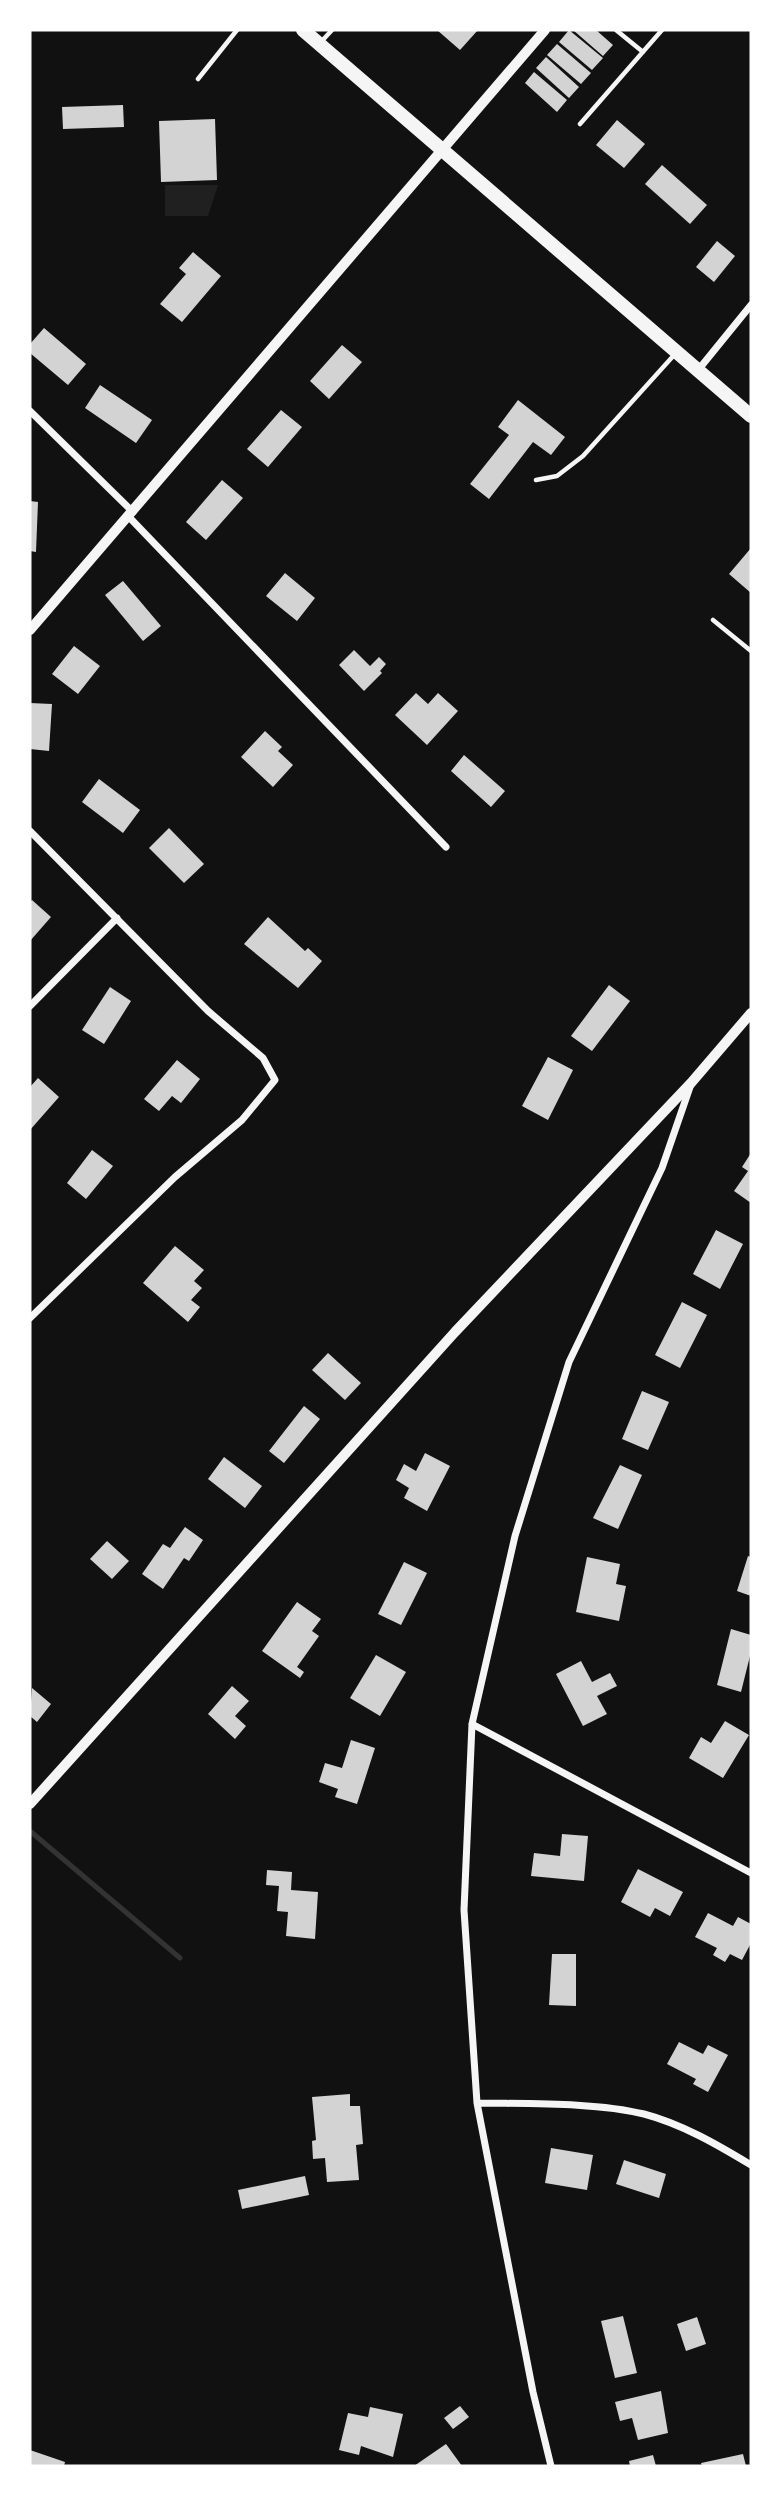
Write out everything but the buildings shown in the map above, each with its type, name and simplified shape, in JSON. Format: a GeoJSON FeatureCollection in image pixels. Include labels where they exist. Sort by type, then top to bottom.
{"type":"FeatureCollection","features":[{"type":"Feature","properties":{"kind":"main road"},"geometry":{"type":"LineString","coordinates":[[303,30],[751,416]]}},
{"type":"Feature","properties":{"kind":"street"},"geometry":{"type":"LineString","coordinates":[[30,630],[543,31]]}},
{"type":"Feature","properties":{"kind":"street"},"geometry":{"type":"LineString","coordinates":[[699,369],[751,304]]}},
{"type":"Feature","properties":{"kind":"street"},"geometry":{"type":"LineString","coordinates":[[30,411],[446,847]]}},
{"type":"Feature","properties":{"kind":"street"},"geometry":{"type":"LineString","coordinates":[[30,831],[208,1011],[263,1058],[275,1080],[242,1121],[175,1177],[30,1318]]}},
{"type":"Feature","properties":{"kind":"street"},"geometry":{"type":"LineString","coordinates":[[30,1006],[117,918]]}},
{"type":"Feature","properties":{"kind":"street"},"geometry":{"type":"LineString","coordinates":[[30,1804],[455,1332],[691,1083],[751,1013]]}},
{"type":"Feature","properties":{"kind":"street"},"geometry":{"type":"LineString","coordinates":[[551,2466],[533,2392],[477,2103],[464,1910],[472,1724],[515,1536],[569,1362],[662,1168],[691,1083]]}},
{"type":"Feature","properties":{"kind":"street"},"geometry":{"type":"LineString","coordinates":[[472,1724],[751,1872]]}},
{"type":"Feature","properties":{"kind":"street"},"geometry":{"type":"LineString","coordinates":[[477,2103],[564,2105],[644,2114],[707,2139],[751,2165]]}},
{"type":"Feature","properties":{"kind":"lane"},"geometry":{"type":"LineString","coordinates":[[198,79],[237,30]]}},
{"type":"Feature","properties":{"kind":"lane"},"geometry":{"type":"LineString","coordinates":[[320,44],[332,30]]}},
{"type":"Feature","properties":{"kind":"lane"},"geometry":{"type":"LineString","coordinates":[[616,30],[643,52]]}},
{"type":"Feature","properties":{"kind":"lane"},"geometry":{"type":"LineString","coordinates":[[580,124],[662,30]]}},
{"type":"Feature","properties":{"kind":"lane"},"geometry":{"type":"LineString","coordinates":[[536,480],[558,476],[583,456],[678,351]]}},
{"type":"Feature","properties":{"kind":"lane"},"geometry":{"type":"LineString","coordinates":[[713,620],[751,651]]}},
{"type":"Feature","properties":{"kind":"shaded area"},"geometry":{"type":"Polygon","coordinates":[[[165,185],[218,185],[208,216],[165,216],[165,185]]]}},
{"type":"Feature","properties":{"kind":"waterway"},"geometry":{"type":"LineString","coordinates":[[30,1831],[180,1958]]}}]}
